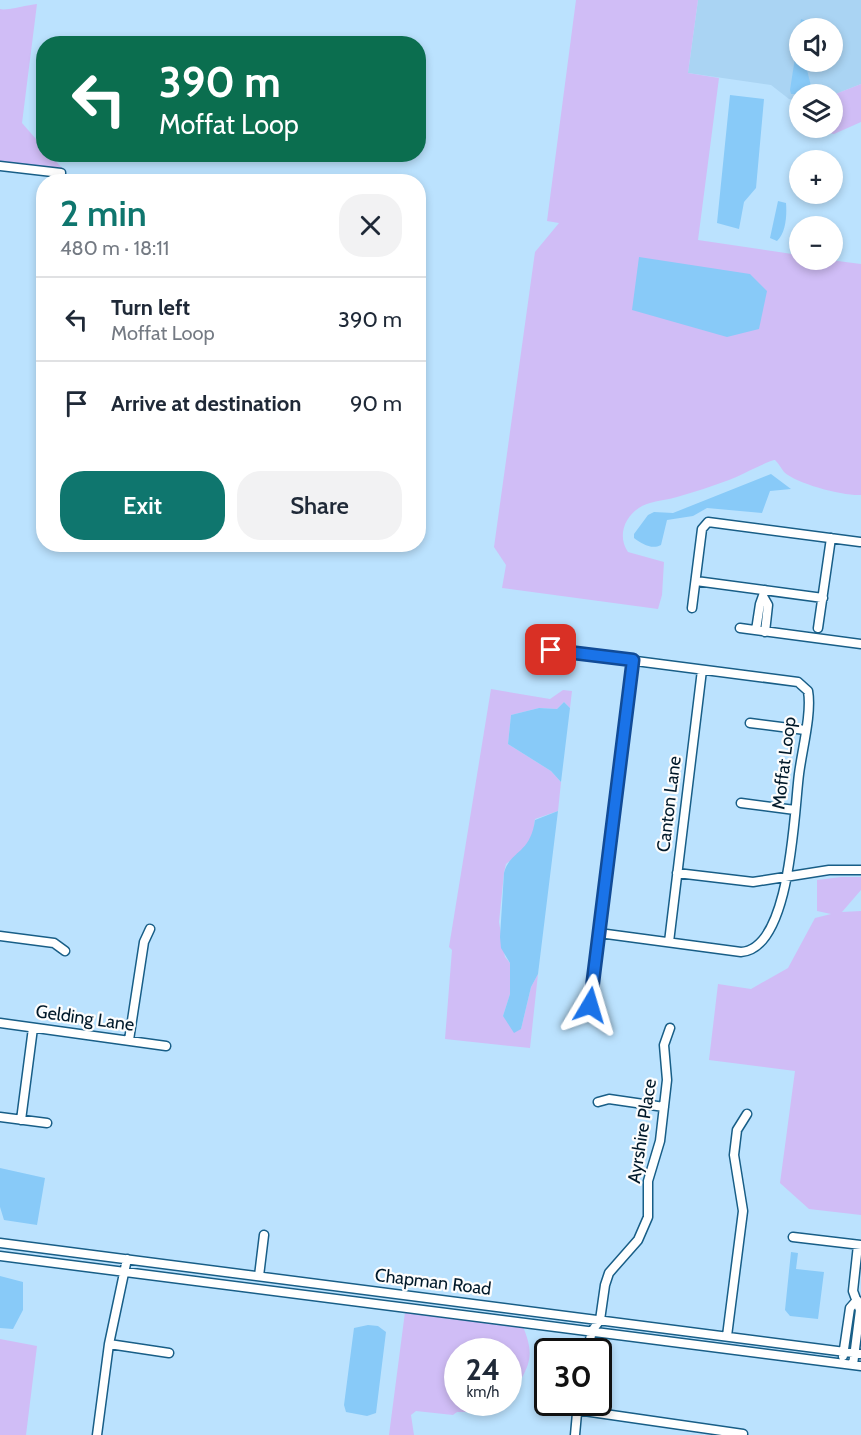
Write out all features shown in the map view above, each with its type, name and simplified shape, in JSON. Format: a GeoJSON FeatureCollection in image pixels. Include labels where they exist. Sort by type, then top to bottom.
{"type":"FeatureCollection","features":[{"type":"Feature","properties":{"kind":"street"},"geometry":{"type":"LineString","coordinates":[[0,166],[61,173]]}},
{"type":"Feature","properties":{"kind":"street"},"geometry":{"type":"LineString","coordinates":[[692,608],[702,529],[708,522],[860,542]]}},
{"type":"Feature","properties":{"kind":"street"},"geometry":{"type":"LineString","coordinates":[[818,628],[831,538]]}},
{"type":"Feature","properties":{"kind":"street"},"geometry":{"type":"LineString","coordinates":[[696,581],[765,594],[822,598]]}},
{"type":"Feature","properties":{"kind":"street"},"geometry":{"type":"LineString","coordinates":[[760,631],[765,594]]}},
{"type":"Feature","properties":{"kind":"street"},"geometry":{"type":"LineString","coordinates":[[740,628],[861,644]]}},
{"type":"Feature","properties":{"kind":"street","name":"Moffat Loop"},"geometry":{"type":"LineString","coordinates":[[539,652],[551,650],[633,660],[804,685],[809,696],[787,878],[775,918],[752,951],[599,933]]}},
{"type":"Feature","properties":{"kind":"street"},"geometry":{"type":"LineString","coordinates":[[584,1015],[590,1005],[633,660]]}},
{"type":"Feature","properties":{"kind":"street","name":"Canton Lane"},"geometry":{"type":"LineString","coordinates":[[669,942],[702,670]]}},
{"type":"Feature","properties":{"kind":"street"},"geometry":{"type":"LineString","coordinates":[[750,723],[805,730]]}},
{"type":"Feature","properties":{"kind":"street"},"geometry":{"type":"LineString","coordinates":[[741,803],[795,810]]}},
{"type":"Feature","properties":{"kind":"street"},"geometry":{"type":"LineString","coordinates":[[677,873],[753,882],[828,870],[861,870]]}},
{"type":"Feature","properties":{"kind":"street"},"geometry":{"type":"LineString","coordinates":[[129,1040],[144,942],[150,929]]}},
{"type":"Feature","properties":{"kind":"street"},"geometry":{"type":"LineString","coordinates":[[0,936],[54,943],[65,951]]}},
{"type":"Feature","properties":{"kind":"street","name":"Gelding Lane"},"geometry":{"type":"LineString","coordinates":[[0,1023],[166,1046]]}},
{"type":"Feature","properties":{"kind":"street"},"geometry":{"type":"LineString","coordinates":[[21,1120],[33,1028]]}},
{"type":"Feature","properties":{"kind":"street","name":"Ayrshire Place"},"geometry":{"type":"LineString","coordinates":[[590,1338],[600,1320],[604,1286],[609,1273],[645,1228],[650,1207],[648,1181],[658,1151],[667,1080],[664,1045],[670,1028]]}},
{"type":"Feature","properties":{"kind":"street"},"geometry":{"type":"LineString","coordinates":[[598,1102],[609,1100],[664,1107]]}},
{"type":"Feature","properties":{"kind":"street"},"geometry":{"type":"LineString","coordinates":[[727,1336],[743,1201],[735,1171],[734,1155],[737,1130],[747,1114]]}},
{"type":"Feature","properties":{"kind":"street"},"geometry":{"type":"LineString","coordinates":[[0,1118],[47,1123]]}},
{"type":"Feature","properties":{"kind":"street"},"geometry":{"type":"LineString","coordinates":[[259,1276],[264,1235]]}},
{"type":"Feature","properties":{"kind":"street"},"geometry":{"type":"LineString","coordinates":[[794,1237],[860,1245],[853,1291],[859,1300],[860,1310],[857,1365]]}},
{"type":"Feature","properties":{"kind":"street","name":"Chapman Road"},"geometry":{"type":"LineString","coordinates":[[0,1243],[858,1353]]}},
{"type":"Feature","properties":{"kind":"street","name":"Chapman Road"},"geometry":{"type":"LineString","coordinates":[[0,1256],[857,1365]]}},
{"type":"Feature","properties":{"kind":"street"},"geometry":{"type":"LineString","coordinates":[[97,1435],[109,1344],[126,1273],[127,1259]]}},
{"type":"Feature","properties":{"kind":"street"},"geometry":{"type":"LineString","coordinates":[[357,1302],[359,1289]]}},
{"type":"Feature","properties":{"kind":"street"},"geometry":{"type":"LineString","coordinates":[[842,1363],[850,1308],[859,1300]]}},
{"type":"Feature","properties":{"kind":"street"},"geometry":{"type":"LineString","coordinates":[[848,1320],[860,1322]]}},
{"type":"Feature","properties":{"kind":"street"},"geometry":{"type":"LineString","coordinates":[[109,1344],[169,1353]]}},
{"type":"Feature","properties":{"kind":"street"},"geometry":{"type":"LineString","coordinates":[[612,1412],[742,1434]]}},
{"type":"Feature","properties":{"kind":"street"},"geometry":{"type":"LineString","coordinates":[[575,1435],[576,1416]]}},
{"type":"Feature","properties":{"kind":"shaded area"},"geometry":{"type":"Polygon","coordinates":[[[576,0],[698,0],[688,73],[719,78],[698,240],[789,254],[789,270],[843,270],[843,262],[861,264],[861,495],[832,491],[799,481],[784,472],[775,460],[729,480],[642,506],[630,516],[626,523],[623,530],[624,545],[628,552],[664,562],[662,595],[658,609],[502,588],[506,565],[494,547],[535,252],[559,223],[547,221],[576,0]]]}},
{"type":"Feature","properties":{"kind":"shaded area"},"geometry":{"type":"Polygon","coordinates":[[[698,0],[861,0],[861,84],[843,91],[843,84],[789,84],[789,99],[771,85],[688,73],[698,0]]]}},
{"type":"Feature","properties":{"kind":"shaded area"},"geometry":{"type":"Polygon","coordinates":[[[37,4],[22,123],[36,139],[36,162],[57,162],[64,170],[0,162],[0,9],[37,4]]]}},
{"type":"Feature","properties":{"kind":"shaded area"},"geometry":{"type":"Polygon","coordinates":[[[793,72],[808,72],[810,84],[791,84],[793,72]]]}},
{"type":"Feature","properties":{"kind":"shaded area"},"geometry":{"type":"Polygon","coordinates":[[[861,84],[861,122],[843,130],[843,91],[861,84]]]}},
{"type":"Feature","properties":{"kind":"shaded area"},"geometry":{"type":"Polygon","coordinates":[[[730,95],[764,99],[756,188],[744,202],[739,229],[717,223],[730,95]]]}},
{"type":"Feature","properties":{"kind":"shaded area"},"geometry":{"type":"Polygon","coordinates":[[[778,201],[786,203],[786,213],[784,229],[777,241],[770,238],[778,201]]]}},
{"type":"Feature","properties":{"kind":"shaded area"},"geometry":{"type":"Polygon","coordinates":[[[639,257],[750,274],[767,291],[759,329],[727,337],[632,310],[639,257]]]}},
{"type":"Feature","properties":{"kind":"shaded area"},"geometry":{"type":"Polygon","coordinates":[[[771,474],[791,489],[770,491],[762,513],[707,508],[693,516],[667,520],[661,545],[651,547],[634,538],[634,534],[648,515],[654,512],[673,513],[771,474]]]}},
{"type":"Feature","properties":{"kind":"shaded area"},"geometry":{"type":"Polygon","coordinates":[[[491,689],[550,699],[563,690],[572,691],[570,708],[564,702],[557,709],[539,708],[511,715],[508,744],[551,771],[561,782],[558,811],[535,819],[533,835],[526,848],[506,864],[504,873],[499,922],[505,957],[510,963],[510,994],[503,1016],[521,1029],[531,987],[538,974],[530,1048],[445,1039],[452,950],[449,947],[491,689]]]}},
{"type":"Feature","properties":{"kind":"shaded area"},"geometry":{"type":"Polygon","coordinates":[[[564,702],[570,708],[561,782],[551,771],[508,744],[511,715],[539,708],[557,709],[564,702]]]}},
{"type":"Feature","properties":{"kind":"shaded area"},"geometry":{"type":"Polygon","coordinates":[[[558,811],[538,974],[531,987],[521,1029],[514,1033],[503,1016],[510,994],[510,963],[501,948],[500,937],[504,873],[511,860],[529,840],[535,820],[558,811]]]}},
{"type":"Feature","properties":{"kind":"shaded area"},"geometry":{"type":"Polygon","coordinates":[[[861,877],[861,890],[842,912],[861,911],[861,1215],[809,1209],[780,1183],[795,1071],[709,1060],[718,984],[751,989],[788,968],[815,918],[831,914],[817,911],[817,880],[861,877]]]}},
{"type":"Feature","properties":{"kind":"shaded area"},"geometry":{"type":"Polygon","coordinates":[[[0,1168],[45,1178],[37,1225],[4,1220],[0,1207],[0,1168]]]}},
{"type":"Feature","properties":{"kind":"shaded area"},"geometry":{"type":"Polygon","coordinates":[[[791,1252],[798,1253],[796,1269],[824,1272],[818,1319],[790,1316],[785,1310],[791,1252]]]}},
{"type":"Feature","properties":{"kind":"shaded area"},"geometry":{"type":"Polygon","coordinates":[[[0,1276],[23,1282],[23,1310],[13,1329],[0,1328],[0,1276]]]}},
{"type":"Feature","properties":{"kind":"shaded area"},"geometry":{"type":"Polygon","coordinates":[[[405,1312],[523,1327],[529,1357],[522,1377],[522,1338],[444,1338],[444,1414],[416,1411],[411,1415],[414,1435],[389,1435],[405,1312]]]}},
{"type":"Feature","properties":{"kind":"shaded area"},"geometry":{"type":"Polygon","coordinates":[[[368,1325],[378,1326],[386,1332],[376,1413],[367,1416],[346,1412],[344,1405],[354,1328],[368,1325]]]}},
{"type":"Feature","properties":{"kind":"shaded area"},"geometry":{"type":"Polygon","coordinates":[[[0,1339],[37,1346],[26,1435],[0,1435],[0,1339]]]}},
{"type":"Feature","properties":{"kind":"route"},"geometry":{"type":"LineString","coordinates":[[551,650],[633,660],[590,1005]]}}]}
